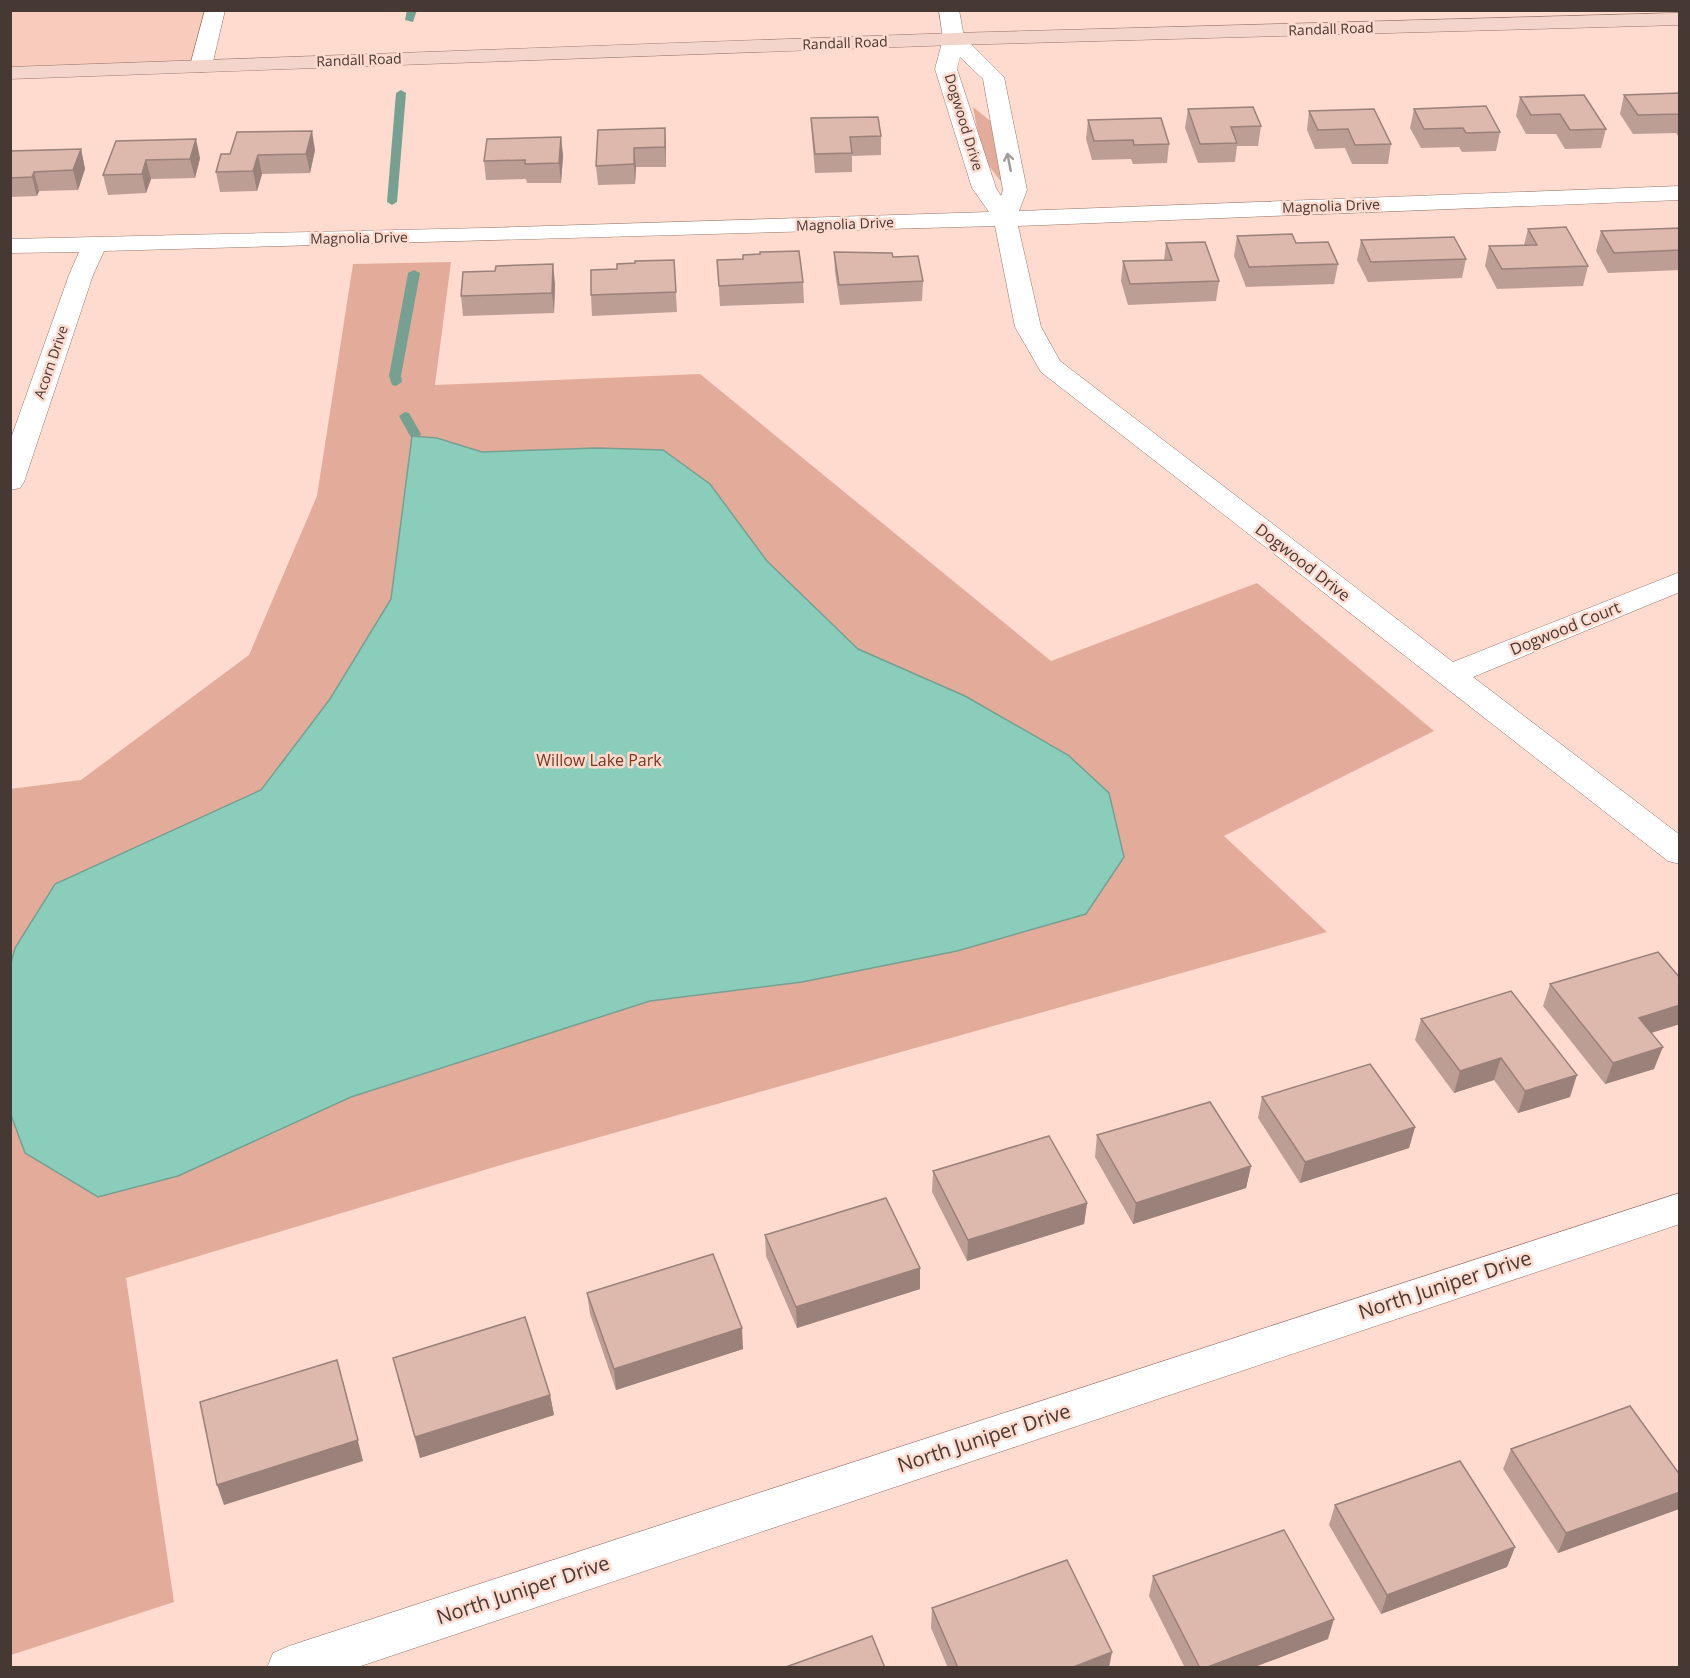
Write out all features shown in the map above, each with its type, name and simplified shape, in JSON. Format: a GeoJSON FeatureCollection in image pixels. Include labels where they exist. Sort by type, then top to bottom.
{"type":"FeatureCollection","features":[{"type":"Feature","properties":{"kind":"main road","name":"Randall Road"},"geometry":{"type":"LineString","coordinates":[[10,73],[954,39],[1680,19]]}},
{"type":"Feature","properties":{"kind":"street"},"geometry":{"type":"LineString","coordinates":[[201,66],[215,10]]}},
{"type":"Feature","properties":{"kind":"street"},"geometry":{"type":"LineString","coordinates":[[950,10],[954,39]]}},
{"type":"Feature","properties":{"kind":"street","name":"Dogwood Drive"},"geometry":{"type":"LineString","coordinates":[[1005,219],[1015,190],[993,77],[954,39],[946,69],[984,188],[1005,219],[1028,327],[1050,366],[1680,853]]}},
{"type":"Feature","properties":{"kind":"street","name":"Magnolia Drive"},"geometry":{"type":"LineString","coordinates":[[10,246],[484,235],[1005,219],[1680,193]]}},
{"type":"Feature","properties":{"kind":"street","name":"Acorn Drive"},"geometry":{"type":"LineString","coordinates":[[10,482],[81,275],[95,243]]}},
{"type":"Feature","properties":{"kind":"street","name":"Dogwood Court"},"geometry":{"type":"LineString","coordinates":[[1450,675],[1680,581]]}},
{"type":"Feature","properties":{"kind":"street","name":"North Juniper Drive"},"geometry":{"type":"LineString","coordinates":[[289,1668],[1680,1208]]}},
{"type":"Feature","properties":{"kind":"shaded area"},"geometry":{"type":"Polygon","coordinates":[[[10,11],[208,11],[195,61],[11,68],[10,11]]]}},
{"type":"Feature","properties":{"kind":"green space"},"geometry":{"type":"Polygon","coordinates":[[[973,107],[998,127],[1003,160],[1002,183],[983,158],[973,107]]]}},
{"type":"Feature","properties":{"kind":"green space","name":"Willow Lake Park"},"geometry":{"type":"Polygon","coordinates":[[[451,262],[435,385],[700,374],[1051,661],[1257,583],[1434,731],[1224,836],[1327,932],[511,1162],[126,1278],[174,1602],[11,1655],[10,789],[81,780],[249,655],[317,496],[353,264],[451,262]]]}},
{"type":"Feature","properties":{"kind":"water"},"geometry":{"type":"Polygon","coordinates":[[[412,436],[437,438],[482,452],[597,448],[663,450],[710,484],[767,561],[858,649],[965,696],[1068,755],[1109,793],[1124,857],[1086,914],[957,951],[802,982],[650,1001],[351,1097],[178,1176],[98,1197],[25,1153],[11,1115],[10,967],[15,948],[55,884],[261,790],[330,699],[391,599],[412,436]]]}},
{"type":"Feature","properties":{"kind":"building"},"geometry":{"type":"Polygon","coordinates":[[[1680,93],[1680,114],[1638,115],[1624,95],[1680,93]]]}},
{"type":"Feature","properties":{"kind":"building"},"geometry":{"type":"Polygon","coordinates":[[[1584,95],[1606,129],[1570,130],[1560,114],[1531,115],[1520,97],[1584,95]]]}},
{"type":"Feature","properties":{"kind":"building"},"geometry":{"type":"Polygon","coordinates":[[[1486,106],[1500,132],[1466,133],[1463,128],[1424,129],[1414,109],[1486,106]]]}},
{"type":"Feature","properties":{"kind":"building"},"geometry":{"type":"Polygon","coordinates":[[[1253,107],[1261,126],[1231,127],[1237,143],[1200,144],[1188,109],[1253,107]]]}},
{"type":"Feature","properties":{"kind":"building"},"geometry":{"type":"Polygon","coordinates":[[[1374,109],[1391,144],[1355,145],[1348,129],[1318,130],[1309,111],[1374,109]]]}},
{"type":"Feature","properties":{"kind":"building"},"geometry":{"type":"Polygon","coordinates":[[[878,117],[881,136],[850,137],[852,153],[815,154],[811,118],[878,117]]]}},
{"type":"Feature","properties":{"kind":"building"},"geometry":{"type":"Polygon","coordinates":[[[1161,118],[1169,144],[1134,145],[1133,140],[1094,141],[1088,120],[1161,118]]]}},
{"type":"Feature","properties":{"kind":"building"},"geometry":{"type":"Polygon","coordinates":[[[665,128],[665,147],[634,148],[634,164],[596,166],[598,130],[665,128]]]}},
{"type":"Feature","properties":{"kind":"building"},"geometry":{"type":"Polygon","coordinates":[[[312,131],[306,154],[258,155],[253,171],[216,172],[221,154],[230,154],[237,132],[312,131]]]}},
{"type":"Feature","properties":{"kind":"building"},"geometry":{"type":"Polygon","coordinates":[[[561,137],[559,163],[525,164],[525,160],[484,161],[487,139],[561,137]]]}},
{"type":"Feature","properties":{"kind":"building"},"geometry":{"type":"Polygon","coordinates":[[[196,139],[190,159],[146,160],[142,174],[103,175],[116,141],[196,139]]]}},
{"type":"Feature","properties":{"kind":"building"},"geometry":{"type":"Polygon","coordinates":[[[81,149],[73,170],[34,172],[32,177],[10,178],[10,151],[81,149]]]}},
{"type":"Feature","properties":{"kind":"building"},"geometry":{"type":"Polygon","coordinates":[[[1566,227],[1588,266],[1502,269],[1489,246],[1537,245],[1528,229],[1566,227]]]}},
{"type":"Feature","properties":{"kind":"building"},"geometry":{"type":"Polygon","coordinates":[[[1680,228],[1680,250],[1614,253],[1601,231],[1680,228]]]}},
{"type":"Feature","properties":{"kind":"building"},"geometry":{"type":"Polygon","coordinates":[[[1292,234],[1296,243],[1328,242],[1338,264],[1249,267],[1237,236],[1292,234]]]}},
{"type":"Feature","properties":{"kind":"building"},"geometry":{"type":"Polygon","coordinates":[[[1454,237],[1466,259],[1371,262],[1361,240],[1454,237]]]}},
{"type":"Feature","properties":{"kind":"building"},"geometry":{"type":"Polygon","coordinates":[[[1205,242],[1219,281],[1130,284],[1123,261],[1172,260],[1166,243],[1205,242]]]}},
{"type":"Feature","properties":{"kind":"building"},"geometry":{"type":"Polygon","coordinates":[[[799,251],[803,282],[719,286],[717,260],[743,259],[743,255],[760,254],[760,252],[799,251]]]}},
{"type":"Feature","properties":{"kind":"building"},"geometry":{"type":"Polygon","coordinates":[[[834,252],[892,253],[893,257],[918,256],[923,281],[839,285],[834,252]]]}},
{"type":"Feature","properties":{"kind":"building"},"geometry":{"type":"Polygon","coordinates":[[[674,260],[676,292],[591,295],[591,270],[617,269],[617,264],[635,263],[635,261],[674,260]]]}},
{"type":"Feature","properties":{"kind":"building"},"geometry":{"type":"Polygon","coordinates":[[[553,264],[552,293],[461,296],[463,272],[495,271],[496,266],[553,264]]]}},
{"type":"Feature","properties":{"kind":"building"},"geometry":{"type":"Polygon","coordinates":[[[1658,952],[1680,978],[1680,1005],[1639,1018],[1663,1047],[1613,1063],[1550,984],[1658,952]]]}},
{"type":"Feature","properties":{"kind":"building"},"geometry":{"type":"Polygon","coordinates":[[[1511,991],[1577,1075],[1525,1091],[1501,1058],[1460,1071],[1421,1019],[1511,991]]]}},
{"type":"Feature","properties":{"kind":"building"},"geometry":{"type":"Polygon","coordinates":[[[1370,1064],[1415,1127],[1305,1162],[1262,1097],[1370,1064]]]}},
{"type":"Feature","properties":{"kind":"building"},"geometry":{"type":"Polygon","coordinates":[[[1210,1102],[1251,1166],[1136,1203],[1097,1135],[1210,1102]]]}},
{"type":"Feature","properties":{"kind":"building"},"geometry":{"type":"Polygon","coordinates":[[[1049,1136],[1087,1203],[968,1240],[933,1171],[1049,1136]]]}},
{"type":"Feature","properties":{"kind":"building"},"geometry":{"type":"Polygon","coordinates":[[[886,1198],[920,1268],[796,1307],[765,1235],[886,1198]]]}},
{"type":"Feature","properties":{"kind":"building"},"geometry":{"type":"Polygon","coordinates":[[[713,1254],[742,1328],[614,1369],[587,1293],[713,1254]]]}},
{"type":"Feature","properties":{"kind":"building"},"geometry":{"type":"Polygon","coordinates":[[[525,1317],[550,1395],[415,1437],[393,1358],[525,1317]]]}},
{"type":"Feature","properties":{"kind":"building"},"geometry":{"type":"Polygon","coordinates":[[[337,1360],[358,1440],[217,1485],[200,1402],[337,1360]]]}},
{"type":"Feature","properties":{"kind":"building"},"geometry":{"type":"Polygon","coordinates":[[[1630,1406],[1680,1475],[1680,1492],[1566,1533],[1511,1449],[1630,1406]]]}},
{"type":"Feature","properties":{"kind":"building"},"geometry":{"type":"Polygon","coordinates":[[[1460,1461],[1515,1547],[1387,1595],[1335,1505],[1460,1461]]]}},
{"type":"Feature","properties":{"kind":"building"},"geometry":{"type":"Polygon","coordinates":[[[1284,1530],[1334,1619],[1200,1668],[1153,1576],[1284,1530]]]}},
{"type":"Feature","properties":{"kind":"building"},"geometry":{"type":"Polygon","coordinates":[[[1067,1560],[1112,1652],[1071,1668],[958,1668],[932,1608],[1067,1560]]]}},
{"type":"Feature","properties":{"kind":"building"},"geometry":{"type":"Polygon","coordinates":[[[872,1636],[885,1668],[783,1668],[872,1636]]]}},
{"type":"Feature","properties":{"kind":"waterway"},"geometry":{"type":"LineString","coordinates":[[410,20],[412,10]]}},
{"type":"Feature","properties":{"kind":"waterway"},"geometry":{"type":"LineString","coordinates":[[392,202],[401,93]]}},
{"type":"Feature","properties":{"kind":"waterway"},"geometry":{"type":"LineString","coordinates":[[396,382],[395,376],[414,273]]}},
{"type":"Feature","properties":{"kind":"waterway"},"geometry":{"type":"LineString","coordinates":[[405,416],[415,434]]}}]}
